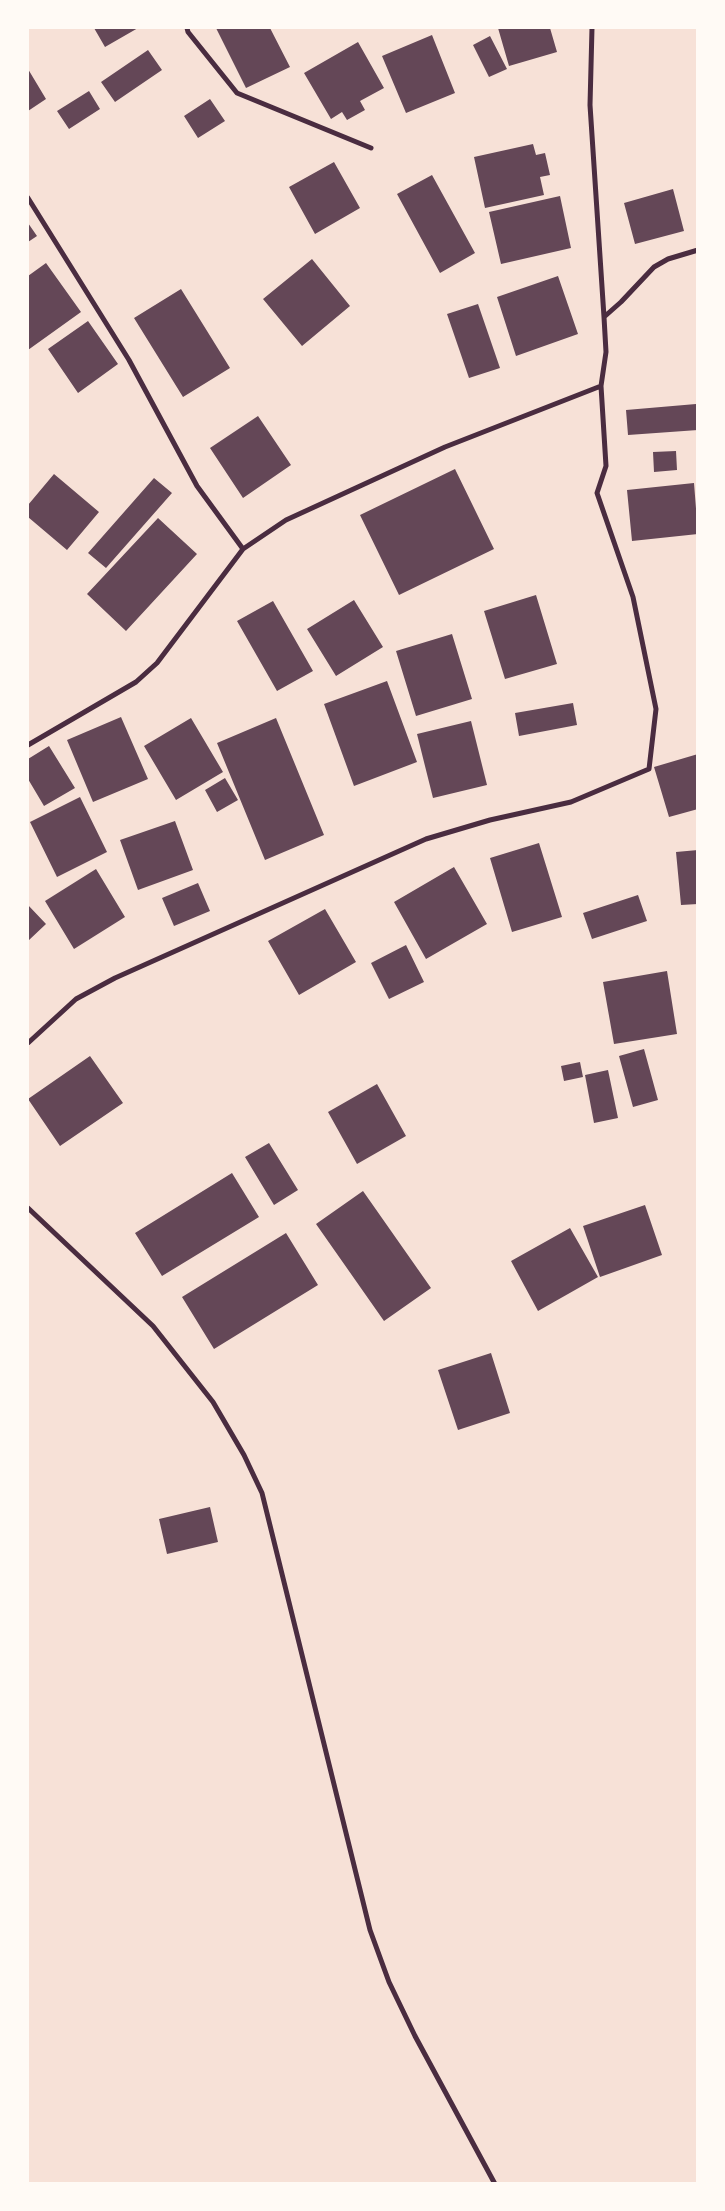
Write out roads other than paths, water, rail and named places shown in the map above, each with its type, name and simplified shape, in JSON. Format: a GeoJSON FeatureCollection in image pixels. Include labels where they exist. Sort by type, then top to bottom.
{"type":"FeatureCollection","features":[{"type":"Feature","properties":{"kind":"street"},"geometry":{"type":"LineString","coordinates":[[187,28],[188,32],[237,93],[371,148]]}},
{"type":"Feature","properties":{"kind":"street"},"geometry":{"type":"LineString","coordinates":[[28,1043],[76,1000],[114,978],[426,839],[490,820],[571,802],[649,770],[656,709],[633,597],[598,493],[606,466],[601,386],[606,352],[590,105],[592,28]]}},
{"type":"Feature","properties":{"kind":"street"},"geometry":{"type":"LineString","coordinates":[[28,198],[130,360],[196,486],[243,549]]}},
{"type":"Feature","properties":{"kind":"street"},"geometry":{"type":"LineString","coordinates":[[604,317],[654,267],[668,259],[698,250]]}},
{"type":"Feature","properties":{"kind":"street"},"geometry":{"type":"LineString","coordinates":[[28,745],[136,682],[157,663],[243,549],[286,520],[445,447],[601,386]]}},
{"type":"Feature","properties":{"kind":"street"},"geometry":{"type":"LineString","coordinates":[[28,1208],[153,1326],[213,1402],[244,1454],[262,1493],[370,1930],[389,1982],[495,2184]]}}]}
